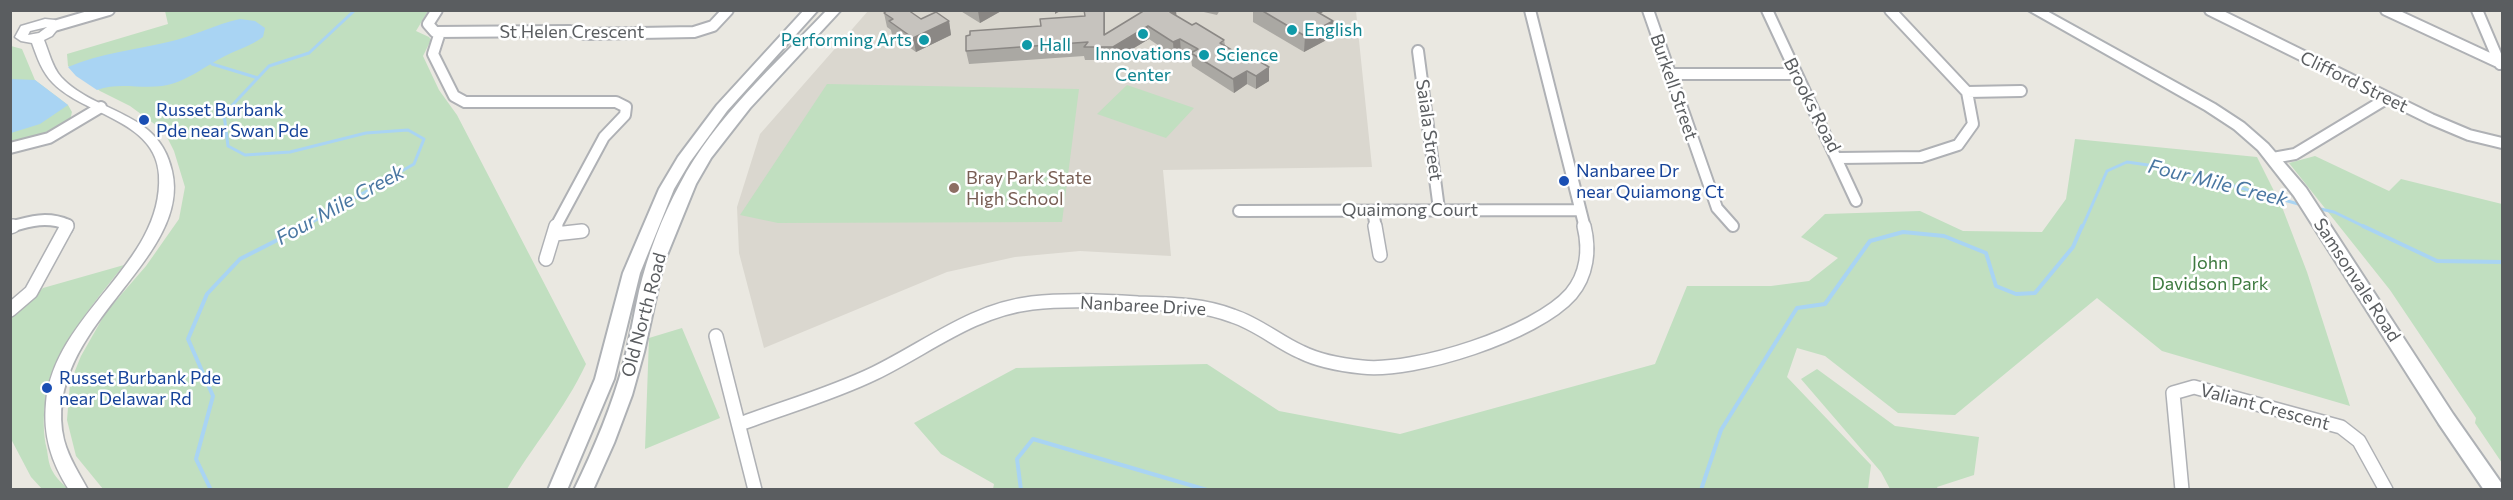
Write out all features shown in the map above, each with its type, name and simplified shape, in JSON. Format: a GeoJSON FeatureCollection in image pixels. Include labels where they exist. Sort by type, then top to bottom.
{"type":"FeatureCollection","features":[{"type":"Feature","properties":{"kind":"main road","name":"Old North Road"},"geometry":{"type":"LineString","coordinates":[[557,489],[592,414],[610,362],[626,292],[639,252],[667,188],[719,111],[812,10]]}},
{"type":"Feature","properties":{"kind":"main road","name":"Old North Road"},"geometry":{"type":"LineString","coordinates":[[583,489],[618,410],[633,361],[650,282],[674,211],[705,156],[732,119],[835,10]]}},
{"type":"Feature","properties":{"kind":"main road","name":"Samsonvale Road"},"geometry":{"type":"LineString","coordinates":[[2034,10],[2210,107],[2245,131],[2273,158],[2300,192],[2495,489]]}},
{"type":"Feature","properties":{"kind":"street"},"geometry":{"type":"LineString","coordinates":[[15,36],[38,38],[47,34],[54,26],[109,10]]}},
{"type":"Feature","properties":{"kind":"street"},"geometry":{"type":"LineString","coordinates":[[437,10],[428,27],[445,32],[433,54],[454,96],[465,102],[616,102],[626,106],[625,115],[604,137],[558,219],[546,259]]}},
{"type":"Feature","properties":{"kind":"street","name":"St Helen Crescent"},"geometry":{"type":"LineString","coordinates":[[445,32],[527,32],[539,35],[569,29],[585,34],[694,32],[713,26],[728,10]]}},
{"type":"Feature","properties":{"kind":"street","name":"Nanbaree Drive"},"geometry":{"type":"LineString","coordinates":[[740,424],[860,380],[969,320],[999,309],[1040,302],[1194,305],[1240,318],[1302,353],[1362,368],[1389,369],[1438,361],[1528,325],[1566,300],[1578,285],[1589,256],[1588,241],[1530,10]]}},
{"type":"Feature","properties":{"kind":"street","name":"Burkell Street"},"geometry":{"type":"LineString","coordinates":[[1648,10],[1717,207],[1733,226]]}},
{"type":"Feature","properties":{"kind":"street","name":"Brooks Road"},"geometry":{"type":"LineString","coordinates":[[1767,10],[1796,74],[1839,158],[1856,201]]}},
{"type":"Feature","properties":{"kind":"street"},"geometry":{"type":"LineString","coordinates":[[1839,158],[1921,157],[1958,145],[1973,124],[1967,92],[1890,10]]}},
{"type":"Feature","properties":{"kind":"street","name":"Clifford Street"},"geometry":{"type":"LineString","coordinates":[[2210,10],[2386,99],[2469,135],[2502,143]]}},
{"type":"Feature","properties":{"kind":"street"},"geometry":{"type":"LineString","coordinates":[[2386,10],[2501,67]]}},
{"type":"Feature","properties":{"kind":"street"},"geometry":{"type":"LineString","coordinates":[[2477,10],[2501,67]]}},
{"type":"Feature","properties":{"kind":"street"},"geometry":{"type":"LineString","coordinates":[[15,36],[35,24],[48,23],[54,26]]}},
{"type":"Feature","properties":{"kind":"street"},"geometry":{"type":"LineString","coordinates":[[38,38],[51,74],[70,91],[131,122],[153,142],[161,156],[167,186],[164,206],[153,232],[136,260],[86,324],[66,358],[55,387],[52,413],[54,439],[61,460],[79,489]]}},
{"type":"Feature","properties":{"kind":"street","name":"Saiala Street"},"geometry":{"type":"LineString","coordinates":[[1418,51],[1439,210]]}},
{"type":"Feature","properties":{"kind":"street"},"geometry":{"type":"LineString","coordinates":[[1669,74],[1796,74]]}},
{"type":"Feature","properties":{"kind":"street"},"geometry":{"type":"LineString","coordinates":[[1967,92],[2021,91]]}},
{"type":"Feature","properties":{"kind":"street"},"geometry":{"type":"LineString","coordinates":[[2273,158],[2295,154],[2386,99]]}},
{"type":"Feature","properties":{"kind":"street"},"geometry":{"type":"LineString","coordinates":[[10,148],[49,138],[101,107]]}},
{"type":"Feature","properties":{"kind":"street","name":"Quaimong Court"},"geometry":{"type":"LineString","coordinates":[[1239,211],[1580,210]]}},
{"type":"Feature","properties":{"kind":"street"},"geometry":{"type":"LineString","coordinates":[[1373,211],[1380,255]]}},
{"type":"Feature","properties":{"kind":"street"},"geometry":{"type":"LineString","coordinates":[[10,226],[39,219],[59,220],[68,225],[31,292],[10,310]]}},
{"type":"Feature","properties":{"kind":"street"},"geometry":{"type":"LineString","coordinates":[[555,234],[582,231]]}},
{"type":"Feature","properties":{"kind":"street"},"geometry":{"type":"LineString","coordinates":[[716,336],[755,489]]}},
{"type":"Feature","properties":{"kind":"street","name":"Valiant Crescent"},"geometry":{"type":"LineString","coordinates":[[2182,489],[2173,393],[2194,387],[2341,427],[2359,441],[2386,489]]}},
{"type":"Feature","properties":{"kind":"shaded area","name":"Bray Park State High School"},"geometry":{"type":"Polygon","coordinates":[[[868,11],[1356,11],[1372,167],[1163,170],[1171,256],[1080,251],[1015,257],[947,272],[764,348],[739,253],[737,207],[760,134],[868,11]]]}},
{"type":"Feature","properties":{"kind":"green space"},"geometry":{"type":"Polygon","coordinates":[[[165,11],[428,11],[416,31],[431,40],[423,56],[439,90],[457,115],[586,364],[568,397],[507,489],[103,489],[76,456],[67,420],[70,383],[81,356],[106,312],[146,266],[179,219],[185,187],[174,151],[164,131],[130,106],[100,91],[68,66],[67,54],[168,24],[165,11]]]}},
{"type":"Feature","properties":{"kind":"green space"},"geometry":{"type":"Polygon","coordinates":[[[11,46],[22,49],[35,80],[68,105],[72,112],[70,120],[40,135],[11,143],[11,46]]]}},
{"type":"Feature","properties":{"kind":"green space"},"geometry":{"type":"Polygon","coordinates":[[[827,84],[1079,89],[1062,222],[778,223],[740,215],[827,84]]]}},
{"type":"Feature","properties":{"kind":"green space"},"geometry":{"type":"Polygon","coordinates":[[[1127,85],[1194,108],[1166,138],[1097,114],[1127,85]]]}},
{"type":"Feature","properties":{"kind":"green space","name":"John Davidson Park"},"geometry":{"type":"Polygon","coordinates":[[[2075,139],[2257,157],[2282,207],[2307,272],[2350,406],[2162,351],[2097,298],[1955,415],[1898,413],[1825,356],[1797,348],[1787,377],[1871,465],[1868,489],[993,489],[994,484],[941,454],[914,423],[1016,368],[1207,364],[1279,411],[1400,434],[1655,364],[1687,286],[1771,286],[1809,281],[1838,258],[1801,237],[1825,214],[1920,211],[1963,231],[2042,232],[2066,199],[2075,139]]]}},
{"type":"Feature","properties":{"kind":"green space"},"geometry":{"type":"Polygon","coordinates":[[[2315,156],[2389,191],[2401,179],[2502,204],[2502,463],[2475,423],[2476,418],[2390,290],[2289,163],[2315,156]]]}},
{"type":"Feature","properties":{"kind":"green space"},"geometry":{"type":"Polygon","coordinates":[[[124,265],[77,327],[53,374],[46,398],[44,424],[47,450],[52,470],[68,489],[42,489],[31,477],[11,439],[10,315],[16,313],[43,288],[124,265]]]}},
{"type":"Feature","properties":{"kind":"green space"},"geometry":{"type":"Polygon","coordinates":[[[682,328],[720,418],[645,449],[649,338],[682,328]]]}},
{"type":"Feature","properties":{"kind":"green space"},"geometry":{"type":"Polygon","coordinates":[[[1817,369],[1895,426],[1979,437],[1974,475],[1937,487],[1938,489],[1890,489],[1881,472],[1801,379],[1817,369]]]}},
{"type":"Feature","properties":{"kind":"water"},"geometry":{"type":"Polygon","coordinates":[[[240,19],[255,21],[265,28],[263,37],[187,78],[170,84],[154,87],[113,86],[97,90],[76,76],[68,67],[105,55],[177,40],[240,19]]]}},
{"type":"Feature","properties":{"kind":"water"},"geometry":{"type":"Polygon","coordinates":[[[11,79],[35,80],[68,105],[40,124],[11,133],[11,79]]]}},
{"type":"Feature","properties":{"kind":"building"},"geometry":{"type":"Polygon","coordinates":[[[888,10],[908,10],[921,19],[936,12],[949,21],[913,38],[889,21],[893,19],[884,13],[888,10]]]}},
{"type":"Feature","properties":{"kind":"building"},"geometry":{"type":"Polygon","coordinates":[[[1084,10],[1104,10],[1104,35],[1145,10],[1174,10],[1170,12],[1192,25],[1196,23],[1224,40],[1220,43],[1240,55],[1245,53],[1269,67],[1256,76],[1247,71],[1233,79],[1191,53],[1198,49],[1180,39],[1173,42],[1148,26],[1113,47],[1084,47],[1088,42],[966,51],[966,36],[970,35],[970,31],[1041,26],[1040,19],[1085,16],[1084,10]]]}},
{"type":"Feature","properties":{"kind":"building"},"geometry":{"type":"Polygon","coordinates":[[[1261,10],[1314,10],[1333,21],[1305,36],[1261,10]]]}},
{"type":"Feature","properties":{"kind":"waterway","name":"Four Mile Creek"},"geometry":{"type":"LineString","coordinates":[[258,78],[269,66],[309,53],[355,10]]}},
{"type":"Feature","properties":{"kind":"waterway"},"geometry":{"type":"LineString","coordinates":[[212,64],[258,78]]}},
{"type":"Feature","properties":{"kind":"waterway","name":"Four Mile Creek"},"geometry":{"type":"LineString","coordinates":[[258,78],[224,114],[228,146],[245,155],[290,152],[366,133],[408,130],[424,139],[414,164],[302,228]]}},
{"type":"Feature","properties":{"kind":"waterway","name":"Four Mile Creek"},"geometry":{"type":"LineString","coordinates":[[2082,228],[2107,171],[2127,162],[2169,168],[2302,205]]}},
{"type":"Feature","properties":{"kind":"waterway","name":"Four Mile Creek"},"geometry":{"type":"LineString","coordinates":[[2316,208],[2334,212],[2367,228]]}},
{"type":"Feature","properties":{"kind":"waterway","name":"Four Mile Creek"},"geometry":{"type":"LineString","coordinates":[[211,490],[196,459],[213,396],[188,339],[207,294],[240,259],[305,226]]}},
{"type":"Feature","properties":{"kind":"waterway","name":"Four Mile Creek"},"geometry":{"type":"LineString","coordinates":[[1701,490],[1721,430],[1797,308],[1825,304],[1870,241],[1903,232],[1944,236],[1986,253],[1996,286],[2016,294],[2035,293],[2073,247],[2082,226]]}},
{"type":"Feature","properties":{"kind":"waterway","name":"Four Mile Creek"},"geometry":{"type":"LineString","coordinates":[[2363,226],[2437,261],[2502,262]]}},
{"type":"Feature","properties":{"kind":"waterway","name":"Four Mile Creek"},"geometry":{"type":"LineString","coordinates":[[1021,490],[1017,459],[1033,439],[1207,490]]}},
{"type":"Feature","properties":{"kind":"place","name":"English"},"geometry":{"type":"Point","coordinates":[1292,30]}},
{"type":"Feature","properties":{"kind":"place","name":"Innovations Center"},"geometry":{"type":"Point","coordinates":[1143,34]}},
{"type":"Feature","properties":{"kind":"place","name":"Performing Arts"},"geometry":{"type":"Point","coordinates":[924,40]}},
{"type":"Feature","properties":{"kind":"place","name":"Hall"},"geometry":{"type":"Point","coordinates":[1027,45]}},
{"type":"Feature","properties":{"kind":"place","name":"Science"},"geometry":{"type":"Point","coordinates":[1204,55]}},
{"type":"Feature","properties":{"kind":"place","name":"Russet Burbank Pde near Swan Pde"},"geometry":{"type":"Point","coordinates":[144,120]}},
{"type":"Feature","properties":{"kind":"place","name":"Nanbaree Dr near Quiamong Ct"},"geometry":{"type":"Point","coordinates":[1564,181]}},
{"type":"Feature","properties":{"kind":"place","name":"Bray Park State High School"},"geometry":{"type":"Point","coordinates":[954,188]}},
{"type":"Feature","properties":{"kind":"place","name":"Russet Burbank Pde near Delawar Rd"},"geometry":{"type":"Point","coordinates":[47,388]}}]}
